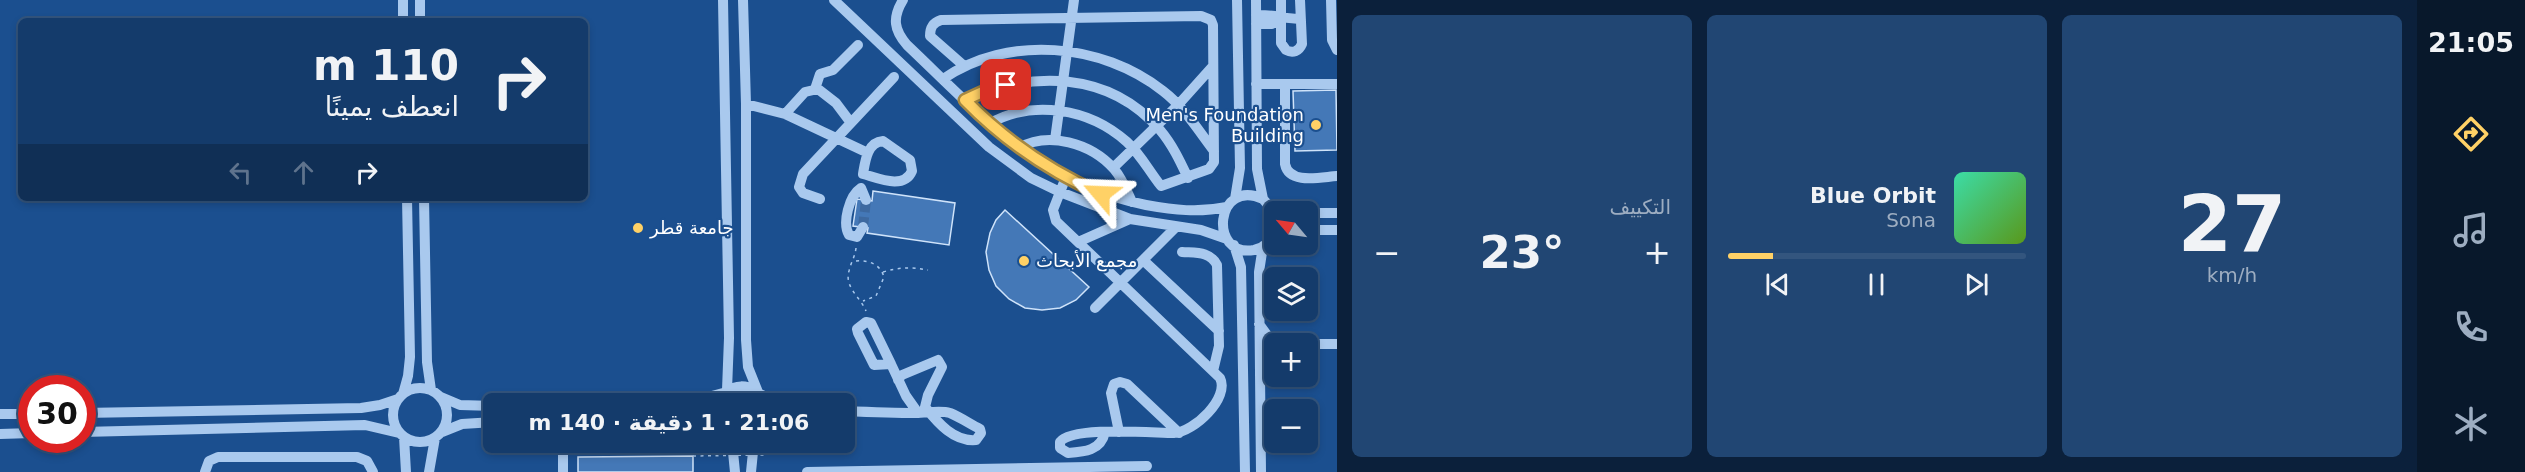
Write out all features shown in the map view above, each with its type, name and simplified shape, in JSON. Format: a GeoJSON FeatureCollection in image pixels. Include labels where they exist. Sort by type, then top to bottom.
{"type":"FeatureCollection","features":[{"type":"Feature","properties":{"kind":"street"},"geometry":{"type":"LineString","coordinates":[[403,0],[403,18]]}},
{"type":"Feature","properties":{"kind":"street"},"geometry":{"type":"LineString","coordinates":[[420,0],[420,18]]}},
{"type":"Feature","properties":{"kind":"street"},"geometry":{"type":"LineString","coordinates":[[723,0],[729,338],[725,391]]}},
{"type":"Feature","properties":{"kind":"street"},"geometry":{"type":"LineString","coordinates":[[742,0],[747,104],[746,340],[748,367],[758,393]]}},
{"type":"Feature","properties":{"kind":"street"},"geometry":{"type":"LineString","coordinates":[[834,0],[989,147],[1031,178],[1060,192],[1130,219],[1201,230],[1251,250],[1263,246],[1259,272],[1261,472]]}},
{"type":"Feature","properties":{"kind":"street"},"geometry":{"type":"LineString","coordinates":[[903,0],[895,17],[898,34],[989,124],[1019,148],[1066,177],[1101,194],[1132,202],[1192,212],[1231,203],[1249,195],[1264,203]]}},
{"type":"Feature","properties":{"kind":"street"},"geometry":{"type":"LineString","coordinates":[[1055,140],[1074,0]]}},
{"type":"Feature","properties":{"kind":"street"},"geometry":{"type":"LineString","coordinates":[[1237,0],[1240,168],[1231,203],[1222,223],[1241,267],[1245,472]]}},
{"type":"Feature","properties":{"kind":"street"},"geometry":{"type":"LineString","coordinates":[[1256,0],[1258,180],[1268,201]]}},
{"type":"Feature","properties":{"kind":"street"},"geometry":{"type":"LineString","coordinates":[[1281,0],[1282,46],[1292,52],[1298,50],[1302,44],[1300,0]]}},
{"type":"Feature","properties":{"kind":"street"},"geometry":{"type":"LineString","coordinates":[[1331,0],[1332,40],[1337,50]]}},
{"type":"Feature","properties":{"kind":"street"},"geometry":{"type":"LineString","coordinates":[[963,65],[930,36],[930,30],[935,22],[1207,17],[1213,24],[1213,166],[1188,178],[1161,186],[1132,148],[1100,123],[1081,116],[1059,111],[1024,110],[1005,115],[989,124]]}},
{"type":"Feature","properties":{"kind":"street"},"geometry":{"type":"LineString","coordinates":[[1256,19],[1272,24],[1281,19],[1301,19]]}},
{"type":"Feature","properties":{"kind":"street"},"geometry":{"type":"LineString","coordinates":[[814,89],[820,74],[833,70],[858,45]]}},
{"type":"Feature","properties":{"kind":"street"},"geometry":{"type":"LineString","coordinates":[[943,79],[963,65],[1015,52],[1040,49],[1091,56],[1122,66],[1164,91],[1214,151]]}},
{"type":"Feature","properties":{"kind":"street"},"geometry":{"type":"LineString","coordinates":[[1113,168],[1178,105],[1213,66]]}},
{"type":"Feature","properties":{"kind":"street"},"geometry":{"type":"LineString","coordinates":[[820,199],[802,193],[799,187],[804,171],[894,77]]}},
{"type":"Feature","properties":{"kind":"street"},"geometry":{"type":"LineString","coordinates":[[965,100],[989,89],[1024,81],[1063,80],[1101,89],[1126,102],[1155,126],[1174,150],[1188,178]]}},
{"type":"Feature","properties":{"kind":"street"},"geometry":{"type":"LineString","coordinates":[[1256,84],[1337,84]]}},
{"type":"Feature","properties":{"kind":"street"},"geometry":{"type":"LineString","coordinates":[[1285,84],[1285,164],[1287,171],[1295,177],[1337,176]]}},
{"type":"Feature","properties":{"kind":"street"},"geometry":{"type":"LineString","coordinates":[[785,114],[805,93],[814,89],[821,90],[830,97],[851,123]]}},
{"type":"Feature","properties":{"kind":"street"},"geometry":{"type":"LineString","coordinates":[[747,104],[785,114],[868,153]]}},
{"type":"Feature","properties":{"kind":"street"},"geometry":{"type":"LineString","coordinates":[[1019,148],[1033,141],[1055,140],[1077,145],[1096,155],[1113,168],[1132,202]]}},
{"type":"Feature","properties":{"kind":"street"},"geometry":{"type":"LineString","coordinates":[[863,174],[899,182],[909,178],[912,171],[910,160],[886,143],[876,142],[868,153],[863,174],[861,188],[866,200]]}},
{"type":"Feature","properties":{"kind":"street"},"geometry":{"type":"LineString","coordinates":[[1066,177],[1053,207],[1054,218],[1222,381],[1223,390],[1220,397],[1193,427],[1179,433],[1105,432]]}},
{"type":"Feature","properties":{"kind":"street"},"geometry":{"type":"LineString","coordinates":[[860,232],[849,235],[846,228],[851,198],[861,188]]}},
{"type":"Feature","properties":{"kind":"street"},"geometry":{"type":"LineString","coordinates":[[406,472],[401,435],[393,416],[408,376],[410,357],[407,201]]}},
{"type":"Feature","properties":{"kind":"street"},"geometry":{"type":"LineString","coordinates":[[424,201],[427,362],[431,390]]}},
{"type":"Feature","properties":{"kind":"street"},"geometry":{"type":"LineString","coordinates":[[1318,213],[1337,213]]}},
{"type":"Feature","properties":{"kind":"street"},"geometry":{"type":"LineString","coordinates":[[1078,242],[1130,219]]}},
{"type":"Feature","properties":{"kind":"street"},"geometry":{"type":"LineString","coordinates":[[1095,308],[1176,227]]}},
{"type":"Feature","properties":{"kind":"street"},"geometry":{"type":"LineString","coordinates":[[1318,230],[1337,230]]}},
{"type":"Feature","properties":{"kind":"street"},"geometry":{"type":"LineString","coordinates":[[1182,252],[1207,254],[1217,265],[1219,331],[1218,356],[1213,371]]}},
{"type":"Feature","properties":{"kind":"street"},"geometry":{"type":"LineString","coordinates":[[1143,261],[1219,331]]}},
{"type":"Feature","properties":{"kind":"street"},"geometry":{"type":"LineString","coordinates":[[891,364],[874,364],[858,333],[857,329],[861,325],[871,323],[891,364],[898,380],[924,413]]}},
{"type":"Feature","properties":{"kind":"street"},"geometry":{"type":"LineString","coordinates":[[1259,324],[1266,333]]}},
{"type":"Feature","properties":{"kind":"street"},"geometry":{"type":"LineString","coordinates":[[1318,344],[1337,344]]}},
{"type":"Feature","properties":{"kind":"street"},"geometry":{"type":"LineString","coordinates":[[898,380],[902,375],[938,360],[942,367],[928,395],[924,413]]}},
{"type":"Feature","properties":{"kind":"street"},"geometry":{"type":"LineString","coordinates":[[1119,432],[1111,393],[1114,384],[1120,382],[1127,384],[1179,433]]}},
{"type":"Feature","properties":{"kind":"street"},"geometry":{"type":"LineString","coordinates":[[719,393],[741,385],[754,393]]}},
{"type":"Feature","properties":{"kind":"street"},"geometry":{"type":"LineString","coordinates":[[96,413],[361,408],[380,405],[413,388],[431,390],[460,405],[483,406]]}},
{"type":"Feature","properties":{"kind":"street"},"geometry":{"type":"LineString","coordinates":[[429,472],[438,435],[448,414],[441,397]]}},
{"type":"Feature","properties":{"kind":"street"},"geometry":{"type":"LineString","coordinates":[[855,411],[924,413]]}},
{"type":"Feature","properties":{"kind":"street"},"geometry":{"type":"LineString","coordinates":[[0,414],[18,414]]}},
{"type":"Feature","properties":{"kind":"street"},"geometry":{"type":"LineString","coordinates":[[13,414],[13,433]]}},
{"type":"Feature","properties":{"kind":"street"},"geometry":{"type":"LineString","coordinates":[[96,432],[365,425],[421,443],[462,424],[483,423]]}},
{"type":"Feature","properties":{"kind":"street"},"geometry":{"type":"LineString","coordinates":[[0,434],[18,433]]}},
{"type":"Feature","properties":{"kind":"street"},"geometry":{"type":"LineString","coordinates":[[563,453],[563,472]]}},
{"type":"Feature","properties":{"kind":"street"},"geometry":{"type":"LineString","coordinates":[[733,453],[735,472]]}},
{"type":"Feature","properties":{"kind":"street"},"geometry":{"type":"LineString","coordinates":[[751,472],[753,453]]}},
{"type":"Feature","properties":{"kind":"street"},"geometry":{"type":"LineString","coordinates":[[205,472],[209,461],[218,457],[357,457],[367,461],[372,472]]}},
{"type":"Feature","properties":{"kind":"street"},"geometry":{"type":"LineString","coordinates":[[807,472],[1147,466]]}},
{"type":"Feature","properties":{"kind":"path"},"geometry":{"type":"LineString","coordinates":[[860,232],[855,261],[848,273],[849,282],[852,290],[862,301],[871,323]]}},
{"type":"Feature","properties":{"kind":"path"},"geometry":{"type":"LineString","coordinates":[[855,261],[873,263],[883,272]]}},
{"type":"Feature","properties":{"kind":"path"},"geometry":{"type":"LineString","coordinates":[[883,272],[897,268],[928,270]]}},
{"type":"Feature","properties":{"kind":"path"},"geometry":{"type":"LineString","coordinates":[[862,301],[876,296],[881,289],[883,272]]}},
{"type":"Feature","properties":{"kind":"path"},"geometry":{"type":"LineString","coordinates":[[693,456],[764,455]]}},
{"type":"Feature","properties":{"kind":"building","name":"Men's Foundation Building"},"geometry":{"type":"Polygon","coordinates":[[[1336,90],[1337,150],[1295,151],[1293,91],[1336,90]]]}},
{"type":"Feature","properties":{"kind":"building"},"geometry":{"type":"Polygon","coordinates":[[[873,191],[955,203],[949,245],[867,233],[868,228],[853,226],[857,199],[872,201],[873,191]]]}},
{"type":"Feature","properties":{"kind":"building","name":"مجمع الأبحاث"},"geometry":{"type":"Polygon","coordinates":[[[1005,210],[1089,287],[1076,300],[1060,308],[1042,310],[1025,308],[1009,299],[996,286],[989,270],[986,252],[990,233],[996,220],[1005,210]]]}},
{"type":"Feature","properties":{"kind":"building"},"geometry":{"type":"Polygon","coordinates":[[[693,456],[693,472],[578,472],[578,457],[693,456]]]}},
{"type":"Feature","properties":{"kind":"tunnel"},"geometry":{"type":"LineString","coordinates":[[863,227],[866,200]]}},
{"type":"Feature","properties":{"kind":"place","name":"Men's Foundation Building"},"geometry":{"type":"Point","coordinates":[1316,125]}},
{"type":"Feature","properties":{"kind":"place","name":"جامعة قطر"},"geometry":{"type":"Point","coordinates":[638,228]}},
{"type":"Feature","properties":{"kind":"place","name":"مجمع الأبحاث"},"geometry":{"type":"Point","coordinates":[1024,261]}},
{"type":"Feature","properties":{"kind":"route"},"geometry":{"type":"LineString","coordinates":[[1006,85],[989,89],[965,100],[989,124],[1043,165],[1101,194]]}}]}
